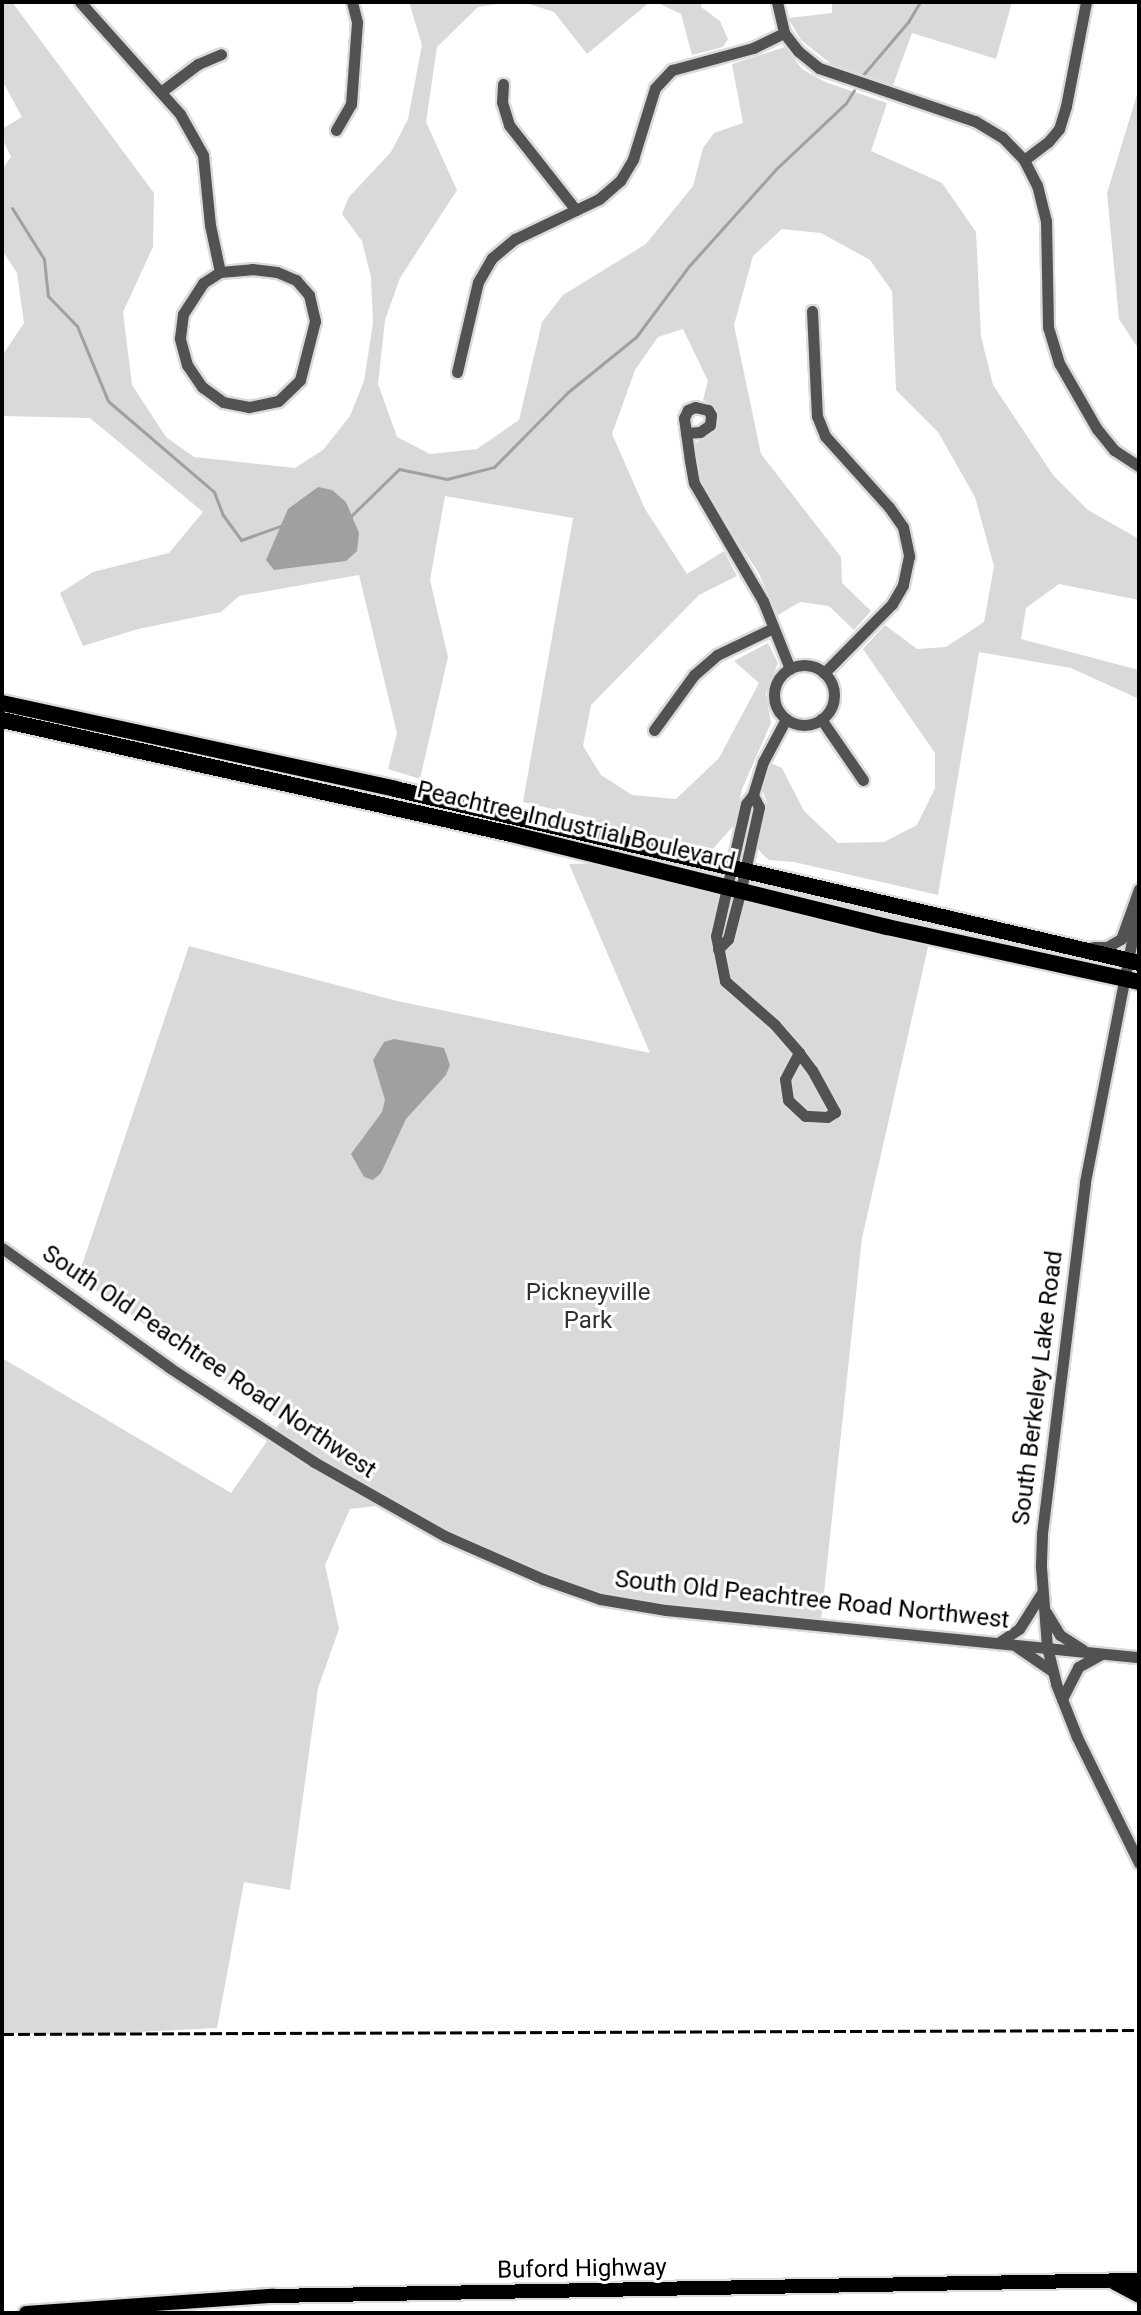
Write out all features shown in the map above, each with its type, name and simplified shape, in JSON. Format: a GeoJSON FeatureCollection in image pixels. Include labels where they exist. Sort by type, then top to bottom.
{"type":"FeatureCollection","features":[{"type":"Feature","properties":{"kind":"highway","name":"Peachtree Industrial Boulevard"},"geometry":{"type":"LineString","coordinates":[[2,703],[409,792],[736,879],[887,927],[1133,981]]}},
{"type":"Feature","properties":{"kind":"highway","name":"Peachtree Industrial Boulevard"},"geometry":{"type":"LineString","coordinates":[[2,720],[1135,962]]}},
{"type":"Feature","properties":{"kind":"main road","name":"Buford Highway"},"geometry":{"type":"LineString","coordinates":[[26,2313],[272,2296],[1139,2280]]}},
{"type":"Feature","properties":{"kind":"main road"},"geometry":{"type":"LineString","coordinates":[[1111,2281],[1139,2296]]}},
{"type":"Feature","properties":{"kind":"street"},"geometry":{"type":"LineString","coordinates":[[80,2],[162,91],[180,114],[203,155],[210,225],[220,272]]}},
{"type":"Feature","properties":{"kind":"street"},"geometry":{"type":"LineString","coordinates":[[336,130],[351,104],[357,22],[352,2]]}},
{"type":"Feature","properties":{"kind":"street"},"geometry":{"type":"LineString","coordinates":[[777,2],[784,33],[798,51],[819,68],[975,121],[1002,137],[1024,160],[1037,185],[1046,221],[1048,327],[1059,363],[1097,429],[1114,450],[1139,466]]}},
{"type":"Feature","properties":{"kind":"street"},"geometry":{"type":"LineString","coordinates":[[1024,160],[1048,142],[1059,129],[1086,2]]}},
{"type":"Feature","properties":{"kind":"street"},"geometry":{"type":"LineString","coordinates":[[457,372],[478,282],[492,258],[515,239],[599,199],[620,181],[633,159],[655,88],[672,70],[753,48],[784,33]]}},
{"type":"Feature","properties":{"kind":"street"},"geometry":{"type":"LineString","coordinates":[[162,91],[198,64],[221,54]]}},
{"type":"Feature","properties":{"kind":"street"},"geometry":{"type":"LineString","coordinates":[[503,84],[502,102],[518,141],[576,210]]}},
{"type":"Feature","properties":{"kind":"street"},"geometry":{"type":"LineString","coordinates":[[220,272],[277,272],[296,280],[309,295],[315,312],[311,346],[300,380],[278,401],[249,407],[223,402],[202,387],[187,365],[180,338],[183,314],[203,283],[220,272]]}},
{"type":"Feature","properties":{"kind":"street"},"geometry":{"type":"LineString","coordinates":[[812,311],[817,416],[825,436],[903,527],[909,556],[903,585],[892,604],[824,673]]}},
{"type":"Feature","properties":{"kind":"street"},"geometry":{"type":"LineString","coordinates":[[686,433],[694,483],[750,576],[790,669]]}},
{"type":"Feature","properties":{"kind":"street"},"geometry":{"type":"LineString","coordinates":[[654,730],[694,675],[717,655],[773,628]]}},
{"type":"Feature","properties":{"kind":"street"},"geometry":{"type":"LineString","coordinates":[[805,665],[824,673],[833,694],[829,711],[821,719],[806,725],[786,719],[775,704],[774,693],[781,676],[790,669],[805,665]]}},
{"type":"Feature","properties":{"kind":"street"},"geometry":{"type":"LineString","coordinates":[[786,719],[763,762],[753,795],[759,807],[736,879],[728,939],[718,949],[721,972],[730,989],[775,1025],[799,1053],[835,1112],[827,1117],[805,1116],[788,1100],[785,1079],[799,1053]]}},
{"type":"Feature","properties":{"kind":"street"},"geometry":{"type":"LineString","coordinates":[[821,719],[863,780]]}},
{"type":"Feature","properties":{"kind":"street"},"geometry":{"type":"LineString","coordinates":[[1071,947],[1107,947],[1121,939],[1139,889]]}},
{"type":"Feature","properties":{"kind":"street","name":"South Berkeley Lake Road"},"geometry":{"type":"LineString","coordinates":[[1139,904],[1133,981],[1085,1183],[1042,1534],[1042,1600],[1053,1673],[1062,1699],[1139,1863]]}},
{"type":"Feature","properties":{"kind":"street","name":"South Old Peachtree Road Northwest"},"geometry":{"type":"LineString","coordinates":[[2,1248],[170,1368],[314,1462],[445,1536],[543,1579],[600,1599],[666,1610],[1139,1657]]}},
{"type":"Feature","properties":{"kind":"street"},"geometry":{"type":"LineString","coordinates":[[997,1643],[1019,1629],[1042,1600],[1060,1635],[1087,1653]]}},
{"type":"Feature","properties":{"kind":"street"},"geometry":{"type":"LineString","coordinates":[[1013,1645],[1043,1662],[1053,1673]]}},
{"type":"Feature","properties":{"kind":"street"},"geometry":{"type":"LineString","coordinates":[[1062,1699],[1078,1667],[1101,1654]]}},
{"type":"Feature","properties":{"kind":"green space"},"geometry":{"type":"Polygon","coordinates":[[[2,2],[12,2],[154,193],[153,247],[123,312],[132,385],[166,437],[194,457],[295,468],[323,450],[350,416],[364,381],[373,323],[371,277],[362,241],[342,214],[349,197],[391,152],[408,119],[422,45],[409,2],[511,2],[478,7],[437,47],[426,122],[457,190],[400,278],[385,320],[378,384],[397,437],[430,454],[477,449],[519,420],[542,322],[563,295],[646,244],[693,186],[703,148],[714,133],[743,123],[732,64],[785,47],[802,69],[825,82],[887,103],[871,151],[942,183],[976,232],[981,336],[993,385],[1053,475],[1088,510],[1139,539],[1139,600],[1059,584],[1026,608],[1021,639],[1139,670],[1139,699],[1071,668],[979,652],[938,895],[794,862],[769,860],[762,854],[757,847],[767,803],[762,789],[771,763],[782,768],[804,811],[838,843],[884,842],[917,825],[935,788],[935,753],[863,649],[885,625],[917,649],[946,647],[984,622],[994,566],[975,497],[938,432],[896,390],[892,291],[870,260],[821,233],[782,229],[753,256],[734,325],[761,454],[841,557],[842,583],[871,611],[854,630],[829,606],[800,602],[778,615],[758,572],[701,486],[693,444],[714,433],[719,423],[711,404],[703,400],[708,381],[683,329],[658,337],[635,370],[612,434],[645,509],[687,574],[724,551],[737,576],[699,595],[591,705],[583,746],[601,775],[632,795],[676,799],[719,758],[759,683],[734,661],[768,643],[778,663],[766,693],[771,723],[742,789],[735,824],[712,850],[672,839],[612,830],[586,817],[523,802],[573,518],[445,496],[430,580],[448,657],[420,779],[388,769],[397,733],[359,575],[239,596],[221,612],[138,629],[83,646],[60,593],[93,572],[169,553],[203,512],[90,418],[2,416],[2,356],[24,323],[17,273],[2,250],[2,169],[11,157],[2,138],[2,129],[22,117],[2,80],[2,2]]]}},
{"type":"Feature","properties":{"kind":"green space"},"geometry":{"type":"Polygon","coordinates":[[[523,2],[650,2],[587,54],[554,12],[523,2]]]}},
{"type":"Feature","properties":{"kind":"green space"},"geometry":{"type":"Polygon","coordinates":[[[656,2],[702,2],[701,7],[720,21],[728,39],[723,47],[692,55],[681,14],[656,2]]]}},
{"type":"Feature","properties":{"kind":"green space"},"geometry":{"type":"Polygon","coordinates":[[[832,2],[1012,2],[996,59],[912,33],[893,85],[831,64],[801,40],[788,18],[832,13],[832,2]]]}},
{"type":"Feature","properties":{"kind":"green space"},"geometry":{"type":"Polygon","coordinates":[[[1139,88],[1139,350],[1119,319],[1107,193],[1139,88]]]}},
{"type":"Feature","properties":{"kind":"green space","name":"Pickneyville Park"},"geometry":{"type":"Polygon","coordinates":[[[678,861],[933,925],[862,1238],[821,1621],[693,1610],[618,1598],[545,1574],[460,1537],[402,1503],[350,1509],[325,1565],[339,1629],[318,1688],[290,1890],[244,1882],[217,2028],[78,2035],[2,2033],[2,1358],[231,1493],[281,1421],[78,1277],[189,946],[397,1001],[650,1053],[569,864],[678,861]]]}},
{"type":"Feature","properties":{"kind":"shaded area"},"geometry":{"type":"Polygon","coordinates":[[[318,487],[332,490],[346,502],[359,533],[357,551],[346,561],[274,570],[266,560],[288,509],[318,487]]]}},
{"type":"Feature","properties":{"kind":"shaded area"},"geometry":{"type":"Polygon","coordinates":[[[394,1039],[444,1048],[450,1065],[446,1075],[406,1119],[381,1173],[373,1180],[364,1177],[351,1154],[382,1112],[385,1100],[373,1060],[384,1042],[394,1039]]]}},
{"type":"Feature","properties":{"kind":"waterway"},"geometry":{"type":"LineString","coordinates":[[862,76],[908,22],[920,2]]}},
{"type":"Feature","properties":{"kind":"waterway"},"geometry":{"type":"LineString","coordinates":[[350,517],[399,469],[447,479],[494,467],[568,392],[636,337],[689,266],[776,169],[846,103],[854,90]]}},
{"type":"Feature","properties":{"kind":"waterway"},"geometry":{"type":"LineString","coordinates":[[12,208],[44,259],[48,296],[77,326],[108,401],[214,492],[223,515],[241,540],[283,525]]}},
{"type":"Feature","properties":{"kind":"railway"},"geometry":{"type":"LineString","coordinates":[[2,2034],[1139,2030]]}}]}
